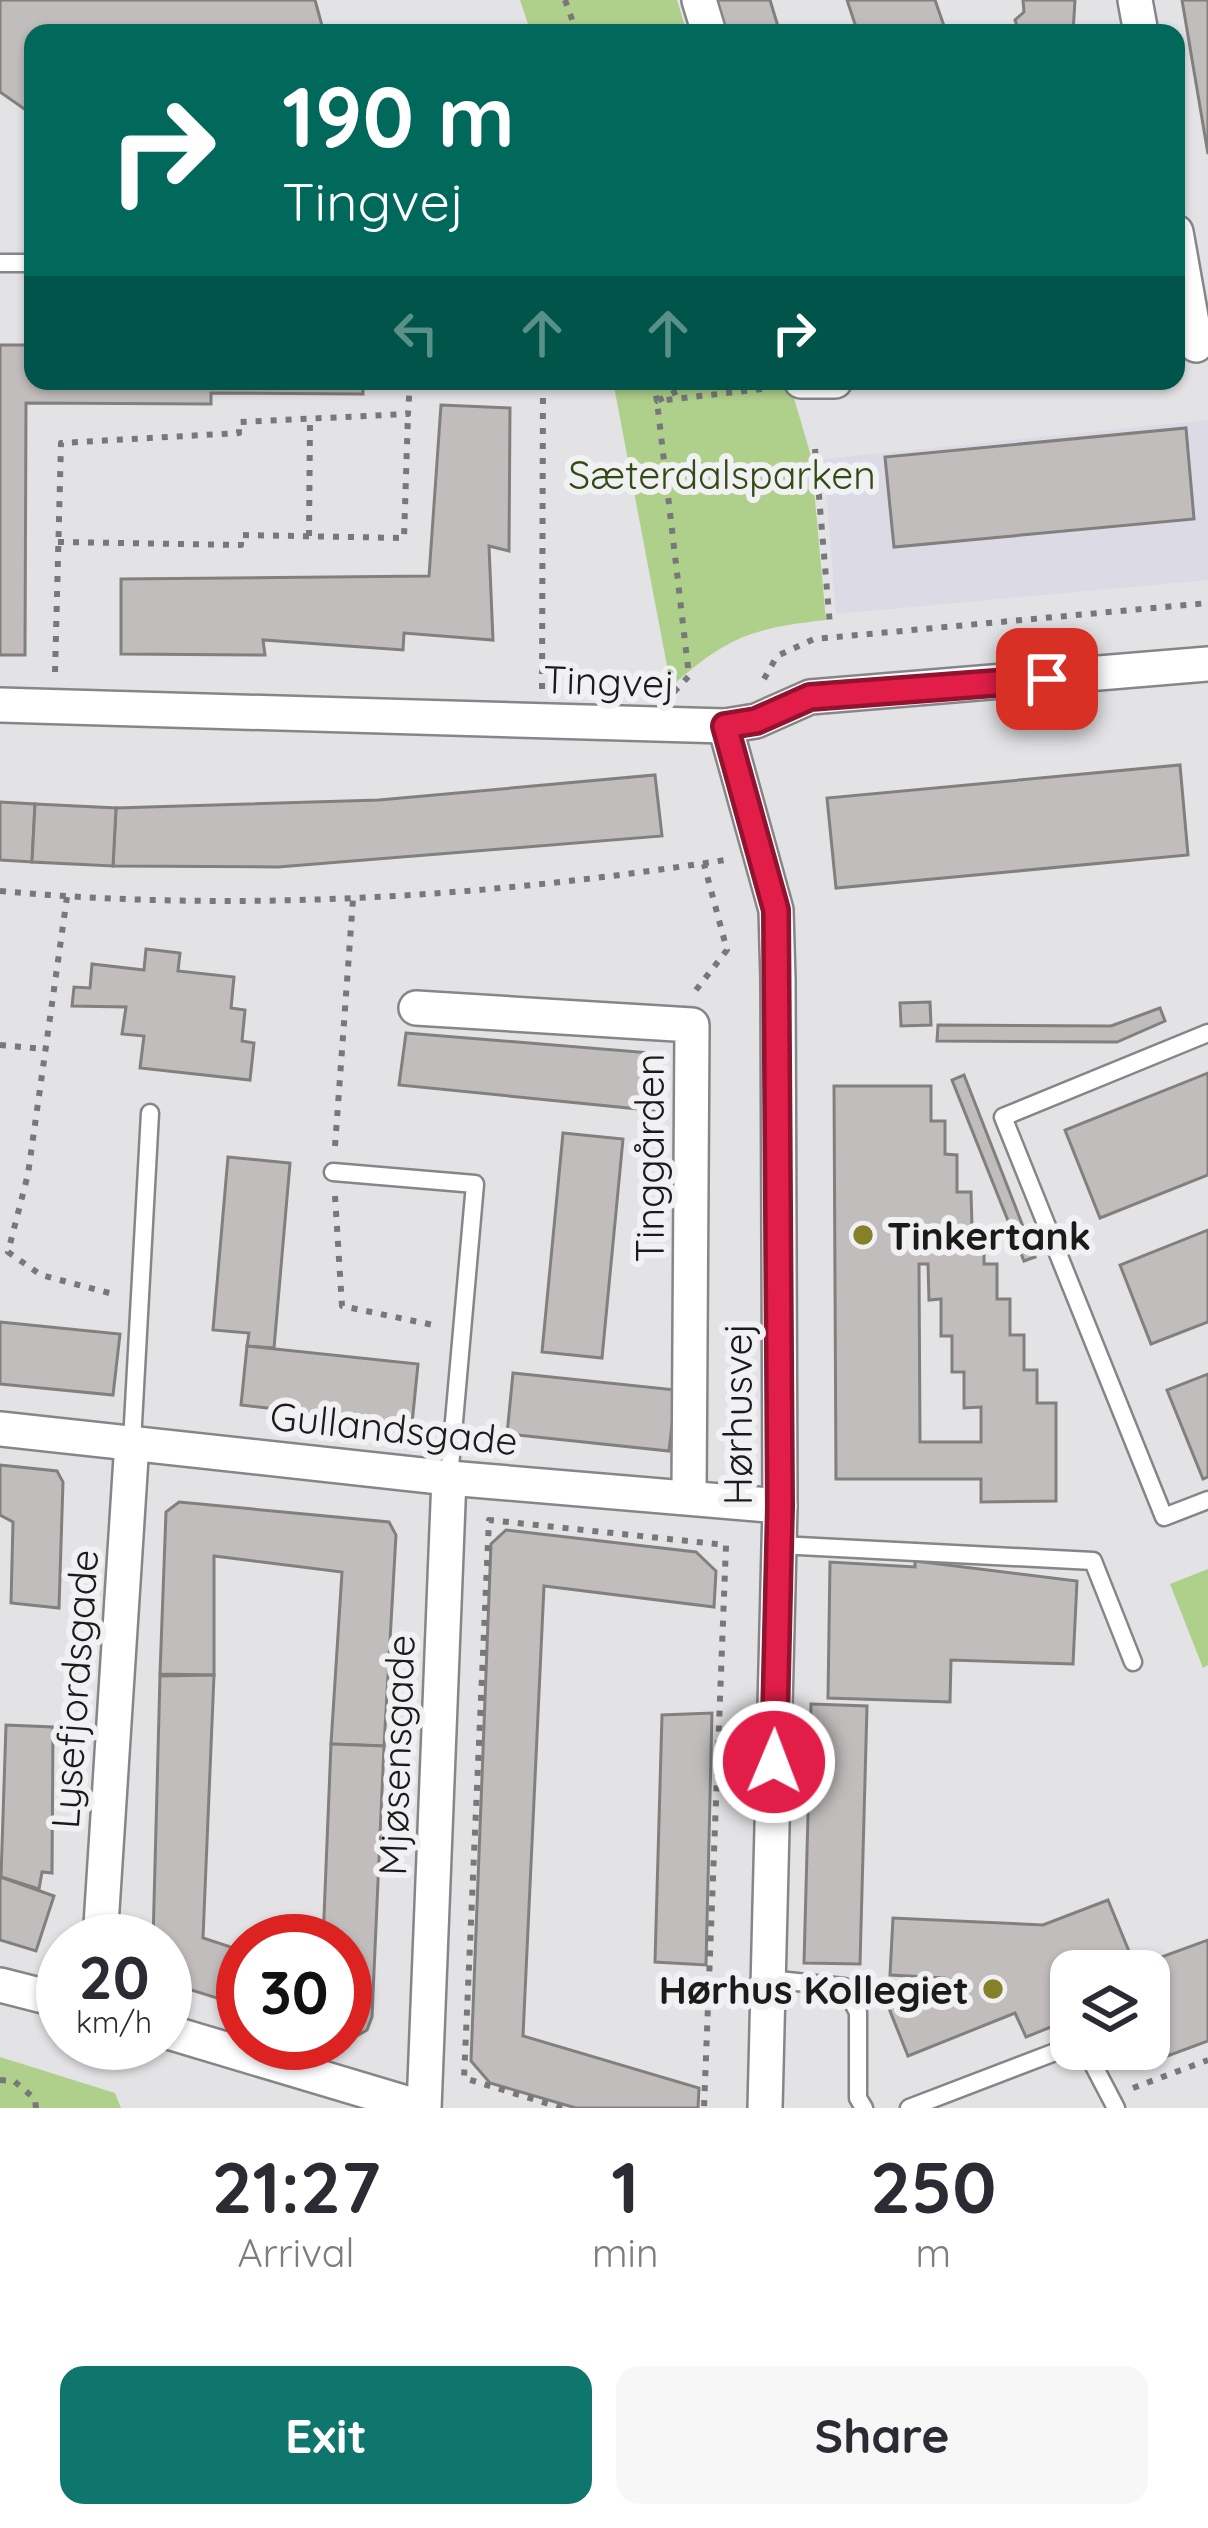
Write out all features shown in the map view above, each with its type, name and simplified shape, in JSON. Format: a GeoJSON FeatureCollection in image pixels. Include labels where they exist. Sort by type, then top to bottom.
{"type":"FeatureCollection","features":[{"type":"Feature","properties":{"kind":"street"},"geometry":{"type":"LineString","coordinates":[[1185,292],[1193,346]]}},
{"type":"Feature","properties":{"kind":"street","name":"Tingvej"},"geometry":{"type":"LineString","coordinates":[[0,705],[674,725],[741,723],[810,697],[1207,668]]}},
{"type":"Feature","properties":{"kind":"street","name":"Hørhusvej"},"geometry":{"type":"LineString","coordinates":[[741,723],[758,855],[776,910],[778,980],[780,1506],[766,2108]]}},
{"type":"Feature","properties":{"kind":"street","name":"Tinggården"},"geometry":{"type":"LineString","coordinates":[[416,1008],[692,1025],[689,1496]]}},
{"type":"Feature","properties":{"kind":"street","name":"Gullandsgade"},"geometry":{"type":"LineString","coordinates":[[0,1429],[449,1478],[780,1506]]}},
{"type":"Feature","properties":{"kind":"street","name":"Lysefjordsgade"},"geometry":{"type":"LineString","coordinates":[[102,1914],[132,1442]]}},
{"type":"Feature","properties":{"kind":"street","name":"Mjøsensgade"},"geometry":{"type":"LineString","coordinates":[[423,2108],[449,1478]]}},
{"type":"Feature","properties":{"kind":"street"},"geometry":{"type":"LineString","coordinates":[[0,1984],[36,1994]]}},
{"type":"Feature","properties":{"kind":"street"},"geometry":{"type":"LineString","coordinates":[[192,2039],[423,2108]]}},
{"type":"Feature","properties":{"kind":"lane"},"geometry":{"type":"LineString","coordinates":[[1208,1033],[1003,1117],[1164,1517],[1208,1500]]}},
{"type":"Feature","properties":{"kind":"lane"},"geometry":{"type":"LineString","coordinates":[[132,1442],[150,1113]]}},
{"type":"Feature","properties":{"kind":"lane"},"geometry":{"type":"LineString","coordinates":[[333,1172],[475,1184],[449,1478]]}},
{"type":"Feature","properties":{"kind":"lane"},"geometry":{"type":"LineString","coordinates":[[779,1545],[1093,1561],[1133,1662]]}},
{"type":"Feature","properties":{"kind":"lane"},"geometry":{"type":"LineString","coordinates":[[769,1979],[844,1987],[858,2012],[858,2098],[864,2108]]}},
{"type":"Feature","properties":{"kind":"lane"},"geometry":{"type":"LineString","coordinates":[[910,2108],[1050,2054]]}},
{"type":"Feature","properties":{"kind":"lane"},"geometry":{"type":"LineString","coordinates":[[1096,2070],[1114,2102]]}},
{"type":"Feature","properties":{"kind":"path"},"geometry":{"type":"LineString","coordinates":[[58,542],[242,545],[241,535],[404,538],[409,390]]}},
{"type":"Feature","properties":{"kind":"path"},"geometry":{"type":"LineString","coordinates":[[542,721],[543,390]]}},
{"type":"Feature","properties":{"kind":"path"},"geometry":{"type":"LineString","coordinates":[[655,390],[689,676],[671,695],[674,725]]}},
{"type":"Feature","properties":{"kind":"path"},"geometry":{"type":"LineString","coordinates":[[657,401],[680,390]]}},
{"type":"Feature","properties":{"kind":"path"},"geometry":{"type":"LineString","coordinates":[[657,401],[747,390]]}},
{"type":"Feature","properties":{"kind":"path"},"geometry":{"type":"LineString","coordinates":[[54,706],[61,443],[239,433],[239,422],[408,415]]}},
{"type":"Feature","properties":{"kind":"path"},"geometry":{"type":"LineString","coordinates":[[309,536],[310,419]]}},
{"type":"Feature","properties":{"kind":"path"},"geometry":{"type":"LineString","coordinates":[[815,449],[830,625]]}},
{"type":"Feature","properties":{"kind":"path"},"geometry":{"type":"LineString","coordinates":[[741,723],[767,667],[790,647],[814,639],[1208,603]]}},
{"type":"Feature","properties":{"kind":"path"},"geometry":{"type":"LineString","coordinates":[[0,891],[67,897],[352,899],[758,855]]}},
{"type":"Feature","properties":{"kind":"path"},"geometry":{"type":"LineString","coordinates":[[665,1024],[728,950],[704,863]]}},
{"type":"Feature","properties":{"kind":"path"},"geometry":{"type":"LineString","coordinates":[[67,897],[28,1174],[8,1252],[41,1275],[140,1301]]}},
{"type":"Feature","properties":{"kind":"path"},"geometry":{"type":"LineString","coordinates":[[0,1046],[44,1049]]}},
{"type":"Feature","properties":{"kind":"path"},"geometry":{"type":"LineString","coordinates":[[562,2108],[464,2078],[489,1520],[726,1545],[704,2108]]}},
{"type":"Feature","properties":{"kind":"path"},"geometry":{"type":"LineString","coordinates":[[1114,2102],[1208,2060]]}},
{"type":"Feature","properties":{"kind":"path"},"geometry":{"type":"LineString","coordinates":[[0,2080],[14,2080],[35,2099],[36,2108]]}},
{"type":"Feature","properties":{"kind":"shaded area"},"geometry":{"type":"Polygon","coordinates":[[[1208,420],[1208,580],[836,614],[824,459],[1208,420]]]}},
{"type":"Feature","properties":{"kind":"green space"},"geometry":{"type":"Polygon","coordinates":[[[520,0],[677,0],[684,24],[528,24],[520,0]]]}},
{"type":"Feature","properties":{"kind":"green space","name":"Sæterdalsparken"},"geometry":{"type":"Polygon","coordinates":[[[615,390],[792,390],[811,456],[826,620],[742,637],[671,687],[615,390]]]}},
{"type":"Feature","properties":{"kind":"green space"},"geometry":{"type":"Polygon","coordinates":[[[1208,1569],[1208,1665],[1203,1668],[1170,1584],[1208,1569]]]}},
{"type":"Feature","properties":{"kind":"green space"},"geometry":{"type":"Polygon","coordinates":[[[0,2057],[115,2093],[121,2108],[0,2108],[0,2057]]]}},
{"type":"Feature","properties":{"kind":"building"},"geometry":{"type":"Polygon","coordinates":[[[0,0],[315,0],[322,24],[24,24],[24,109],[0,92],[0,0]]]}},
{"type":"Feature","properties":{"kind":"building"},"geometry":{"type":"Polygon","coordinates":[[[710,0],[770,0],[777,24],[717,24],[710,0]]]}},
{"type":"Feature","properties":{"kind":"building"},"geometry":{"type":"Polygon","coordinates":[[[847,0],[935,0],[943,24],[855,24],[847,0]]]}},
{"type":"Feature","properties":{"kind":"building"},"geometry":{"type":"Polygon","coordinates":[[[1023,0],[1075,0],[1074,24],[1016,24],[1024,12],[1023,0]]]}},
{"type":"Feature","properties":{"kind":"building"},"geometry":{"type":"Polygon","coordinates":[[[1182,0],[1208,0],[1208,154],[1182,0]]]}},
{"type":"Feature","properties":{"kind":"building"},"geometry":{"type":"Polygon","coordinates":[[[0,345],[24,345],[24,390],[363,390],[363,394],[211,393],[211,404],[26,403],[25,655],[0,655],[0,345]]]}},
{"type":"Feature","properties":{"kind":"building"},"geometry":{"type":"Polygon","coordinates":[[[441,405],[510,408],[509,551],[489,546],[493,640],[404,633],[403,650],[263,640],[265,655],[121,654],[121,579],[429,576],[441,405]]]}},
{"type":"Feature","properties":{"kind":"building"},"geometry":{"type":"Polygon","coordinates":[[[1186,428],[1194,519],[894,547],[885,457],[1186,428]]]}},
{"type":"Feature","properties":{"kind":"building"},"geometry":{"type":"Polygon","coordinates":[[[1180,765],[1188,855],[836,888],[827,798],[1180,765]]]}},
{"type":"Feature","properties":{"kind":"building"},"geometry":{"type":"Polygon","coordinates":[[[655,775],[662,836],[278,867],[113,866],[116,808],[379,800],[655,775]]]}},
{"type":"Feature","properties":{"kind":"building"},"geometry":{"type":"Polygon","coordinates":[[[0,802],[35,804],[32,862],[0,860],[0,802]]]}},
{"type":"Feature","properties":{"kind":"building"},"geometry":{"type":"Polygon","coordinates":[[[35,804],[116,808],[113,866],[32,862],[35,804]]]}},
{"type":"Feature","properties":{"kind":"building"},"geometry":{"type":"Polygon","coordinates":[[[146,949],[180,953],[178,971],[234,977],[231,1008],[245,1010],[242,1041],[254,1043],[250,1080],[140,1068],[144,1036],[122,1034],[126,1007],[72,1006],[74,987],[90,988],[92,964],[144,970],[146,949]]]}},
{"type":"Feature","properties":{"kind":"building"},"geometry":{"type":"Polygon","coordinates":[[[930,1002],[931,1025],[901,1026],[900,1003],[930,1002]]]}},
{"type":"Feature","properties":{"kind":"building"},"geometry":{"type":"Polygon","coordinates":[[[1160,1008],[1165,1021],[1117,1042],[937,1041],[938,1025],[1111,1026],[1160,1008]]]}},
{"type":"Feature","properties":{"kind":"building"},"geometry":{"type":"Polygon","coordinates":[[[406,1033],[664,1054],[659,1111],[399,1085],[406,1033]]]}},
{"type":"Feature","properties":{"kind":"building"},"geometry":{"type":"Polygon","coordinates":[[[1208,1073],[1208,1175],[1100,1218],[1065,1130],[1208,1073]]]}},
{"type":"Feature","properties":{"kind":"building"},"geometry":{"type":"Polygon","coordinates":[[[964,1075],[1035,1257],[1024,1261],[952,1080],[964,1075]]]}},
{"type":"Feature","properties":{"kind":"building"},"geometry":{"type":"Polygon","coordinates":[[[834,1086],[931,1086],[931,1121],[945,1121],[945,1154],[957,1155],[957,1192],[971,1192],[972,1227],[984,1227],[984,1264],[997,1264],[997,1299],[1010,1299],[1010,1335],[1024,1335],[1024,1370],[1037,1370],[1037,1403],[1056,1403],[1056,1501],[981,1502],[981,1479],[836,1479],[834,1086]],[[919,1264],[920,1442],[981,1442],[981,1407],[964,1408],[964,1372],[952,1372],[952,1336],[941,1336],[941,1299],[929,1300],[928,1264],[919,1264]]]}},
{"type":"Feature","properties":{"kind":"building"},"geometry":{"type":"Polygon","coordinates":[[[563,1133],[623,1139],[602,1358],[542,1352],[563,1133]]]}},
{"type":"Feature","properties":{"kind":"building"},"geometry":{"type":"Polygon","coordinates":[[[228,1157],[290,1163],[274,1348],[247,1346],[249,1333],[213,1330],[228,1157]]]}},
{"type":"Feature","properties":{"kind":"building"},"geometry":{"type":"Polygon","coordinates":[[[1208,1230],[1208,1322],[1151,1344],[1120,1265],[1208,1230]]]}},
{"type":"Feature","properties":{"kind":"building"},"geometry":{"type":"Polygon","coordinates":[[[0,1322],[120,1334],[113,1395],[0,1384],[0,1322]]]}},
{"type":"Feature","properties":{"kind":"building"},"geometry":{"type":"Polygon","coordinates":[[[247,1346],[418,1364],[412,1424],[241,1405],[247,1346]]]}},
{"type":"Feature","properties":{"kind":"building"},"geometry":{"type":"Polygon","coordinates":[[[513,1373],[676,1390],[669,1451],[507,1434],[513,1373]]]}},
{"type":"Feature","properties":{"kind":"building"},"geometry":{"type":"Polygon","coordinates":[[[1208,1374],[1208,1477],[1203,1479],[1167,1390],[1208,1374]]]}},
{"type":"Feature","properties":{"kind":"building"},"geometry":{"type":"Polygon","coordinates":[[[0,1465],[57,1471],[63,1482],[59,1608],[11,1603],[13,1522],[0,1515],[0,1465]]]}},
{"type":"Feature","properties":{"kind":"building"},"geometry":{"type":"Polygon","coordinates":[[[179,1502],[389,1522],[396,1535],[384,1746],[331,1744],[342,1572],[214,1556],[214,1675],[160,1674],[166,1512],[179,1502]]]}},
{"type":"Feature","properties":{"kind":"building"},"geometry":{"type":"Polygon","coordinates":[[[506,1530],[696,1552],[716,1571],[714,1607],[544,1586],[523,2036],[699,2088],[698,2108],[576,2108],[490,2083],[471,2061],[491,1544],[506,1530]]]}},
{"type":"Feature","properties":{"kind":"building"},"geometry":{"type":"Polygon","coordinates":[[[915,1561],[1077,1581],[1073,1664],[951,1660],[950,1702],[828,1698],[830,1562],[915,1567],[915,1561]]]}},
{"type":"Feature","properties":{"kind":"building"},"geometry":{"type":"Polygon","coordinates":[[[214,1675],[203,1938],[216,1942],[216,1998],[192,1990],[192,1914],[154,1914],[160,1676],[214,1675]]]}},
{"type":"Feature","properties":{"kind":"building"},"geometry":{"type":"Polygon","coordinates":[[[811,1704],[867,1706],[860,1964],[804,1963],[811,1704]]]}},
{"type":"Feature","properties":{"kind":"building"},"geometry":{"type":"Polygon","coordinates":[[[712,1713],[706,1965],[655,1962],[662,1715],[712,1713]]]}},
{"type":"Feature","properties":{"kind":"building"},"geometry":{"type":"Polygon","coordinates":[[[6,1725],[53,1727],[52,1873],[42,1872],[39,1889],[1,1877],[6,1725]]]}},
{"type":"Feature","properties":{"kind":"building"},"geometry":{"type":"Polygon","coordinates":[[[331,1744],[384,1746],[372,2017],[372,1914],[324,1914],[331,1744]]]}},
{"type":"Feature","properties":{"kind":"building"},"geometry":{"type":"Polygon","coordinates":[[[0,1877],[54,1896],[48,1914],[36,1914],[36,1951],[0,1940],[0,1877]]]}},
{"type":"Feature","properties":{"kind":"building","name":"Hørhus Kollegiet"},"geometry":{"type":"Polygon","coordinates":[[[1108,1900],[1128,1950],[1050,1950],[1050,2027],[1026,2037],[1015,2013],[908,2056],[886,2001],[945,1978],[890,1975],[893,1918],[1043,1925],[1108,1900]]]}},
{"type":"Feature","properties":{"kind":"building"},"geometry":{"type":"Polygon","coordinates":[[[1208,1940],[1208,2041],[1170,2055],[1170,1954],[1208,1940]]]}},
{"type":"Feature","properties":{"kind":"place","name":"Tinkertank"},"geometry":{"type":"Point","coordinates":[863,1235]}},
{"type":"Feature","properties":{"kind":"place","name":"Hørhus Kollegiet"},"geometry":{"type":"Point","coordinates":[993,1989]}},
{"type":"Feature","properties":{"kind":"route"},"geometry":{"type":"LineString","coordinates":[[774,1762],[780,1506],[776,910],[742,802],[725,726],[756,721],[810,697],[1047,679]]}}]}
